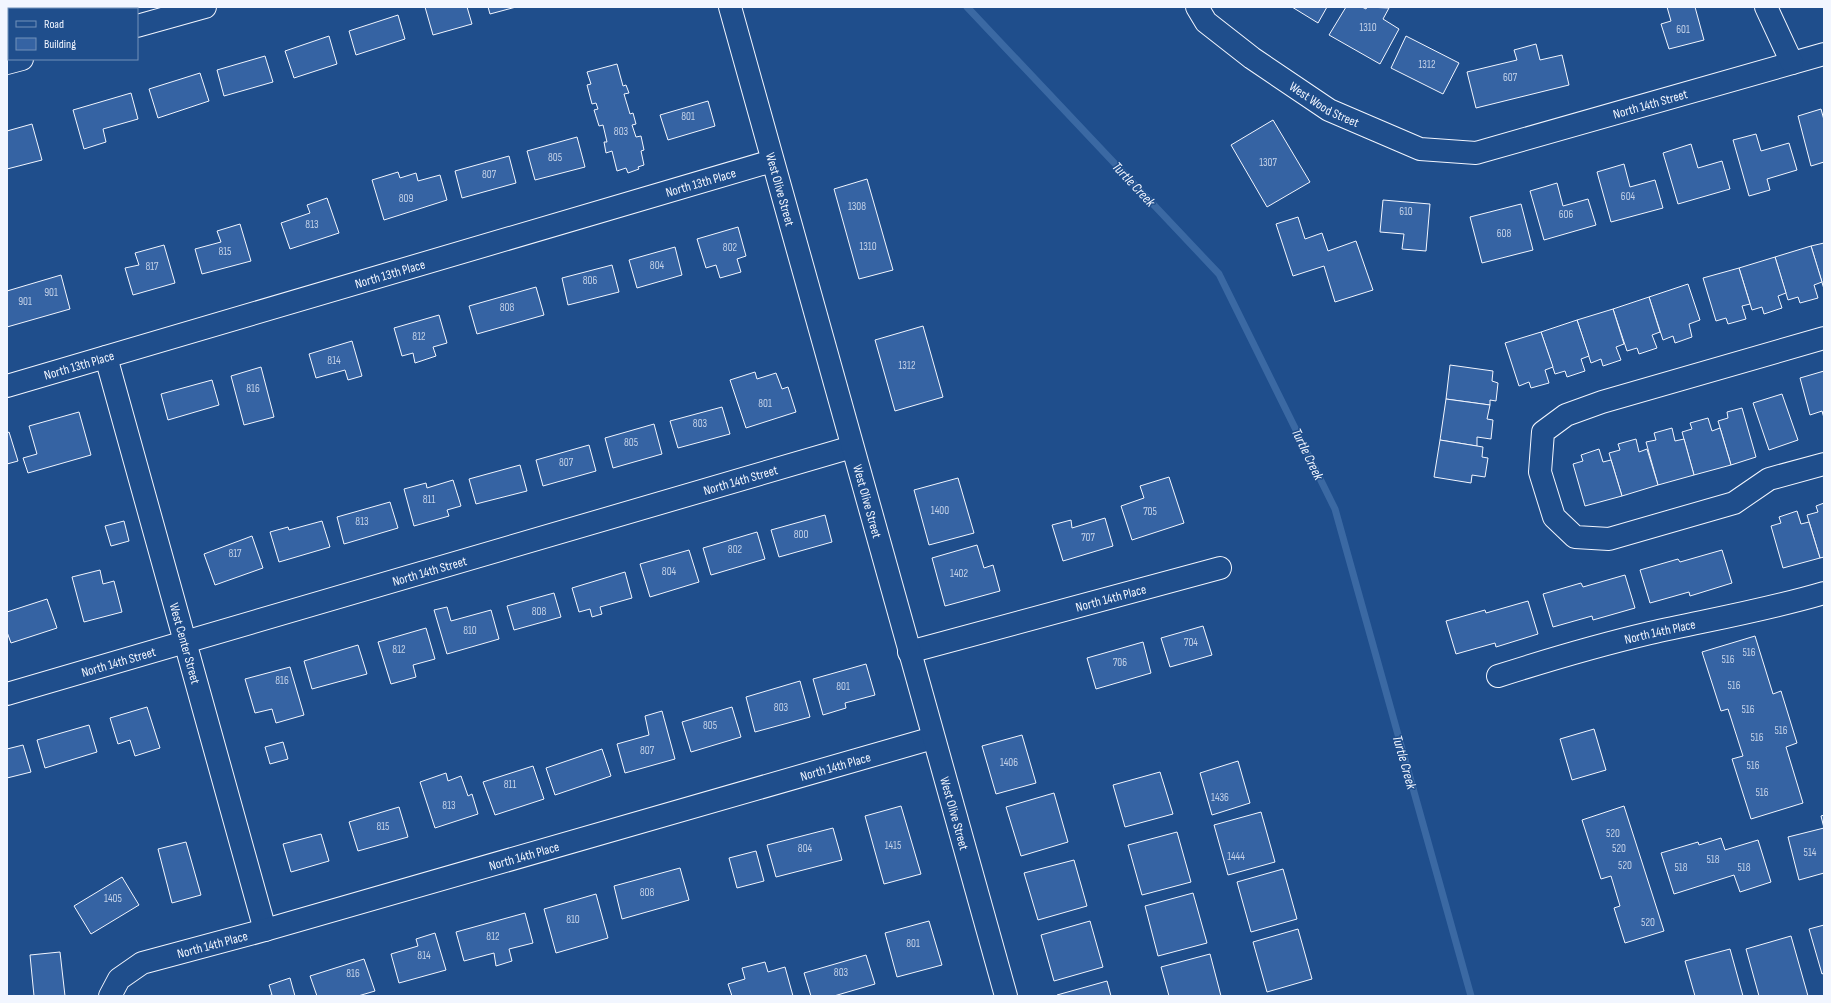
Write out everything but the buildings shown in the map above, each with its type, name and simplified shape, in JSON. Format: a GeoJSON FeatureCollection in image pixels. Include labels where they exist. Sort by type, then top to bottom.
{"type":"FeatureCollection","features":[{"type":"Feature","properties":{"kind":"street"},"geometry":{"type":"LineString","coordinates":[[138,26],[205,7]]}},
{"type":"Feature","properties":{"kind":"street","name":"West Olive Street"},"geometry":{"type":"LineString","coordinates":[[730,7],[1006,996]]}},
{"type":"Feature","properties":{"kind":"street","name":"West Wood Street"},"geometry":{"type":"LineString","coordinates":[[1197,7],[1206,22],[1252,58],[1329,110],[1420,149],[1476,153]]}},
{"type":"Feature","properties":{"kind":"street"},"geometry":{"type":"LineString","coordinates":[[1766,7],[1792,63]]}},
{"type":"Feature","properties":{"kind":"street","name":"North 14th Street"},"geometry":{"type":"LineString","coordinates":[[1476,153],[1824,54]]}},
{"type":"Feature","properties":{"kind":"street"},"geometry":{"type":"LineString","coordinates":[[7,63],[18,60]]}},
{"type":"Feature","properties":{"kind":"street","name":"North 13th Place"},"geometry":{"type":"LineString","coordinates":[[7,386],[772,161]]}},
{"type":"Feature","properties":{"kind":"street"},"geometry":{"type":"LineString","coordinates":[[1824,338],[1602,402],[1566,415],[1543,432],[1540,472],[1554,517],[1575,537],[1609,539],[1734,503],[1769,479],[1824,464]]}},
{"type":"Feature","properties":{"kind":"street","name":"West Center Street"},"geometry":{"type":"LineString","coordinates":[[106,357],[265,930]]}},
{"type":"Feature","properties":{"kind":"street","name":"North 14th Street"},"geometry":{"type":"LineString","coordinates":[[7,694],[852,447]]}},
{"type":"Feature","properties":{"kind":"street","name":"North 14th Place"},"geometry":{"type":"LineString","coordinates":[[909,652],[1220,568]]}},
{"type":"Feature","properties":{"kind":"street","name":"North 14th Place"},"geometry":{"type":"LineString","coordinates":[[1498,676],[1649,633],[1753,612],[1824,593]]}},
{"type":"Feature","properties":{"kind":"street","name":"North 14th Place"},"geometry":{"type":"LineString","coordinates":[[114,988],[142,963],[265,930],[933,738]]}},
{"type":"Feature","properties":{"kind":"waterway","name":"Turtle Creek"},"geometry":{"type":"LineString","coordinates":[[967,7],[1219,274],[1335,509],[1471,996]]}}]}
